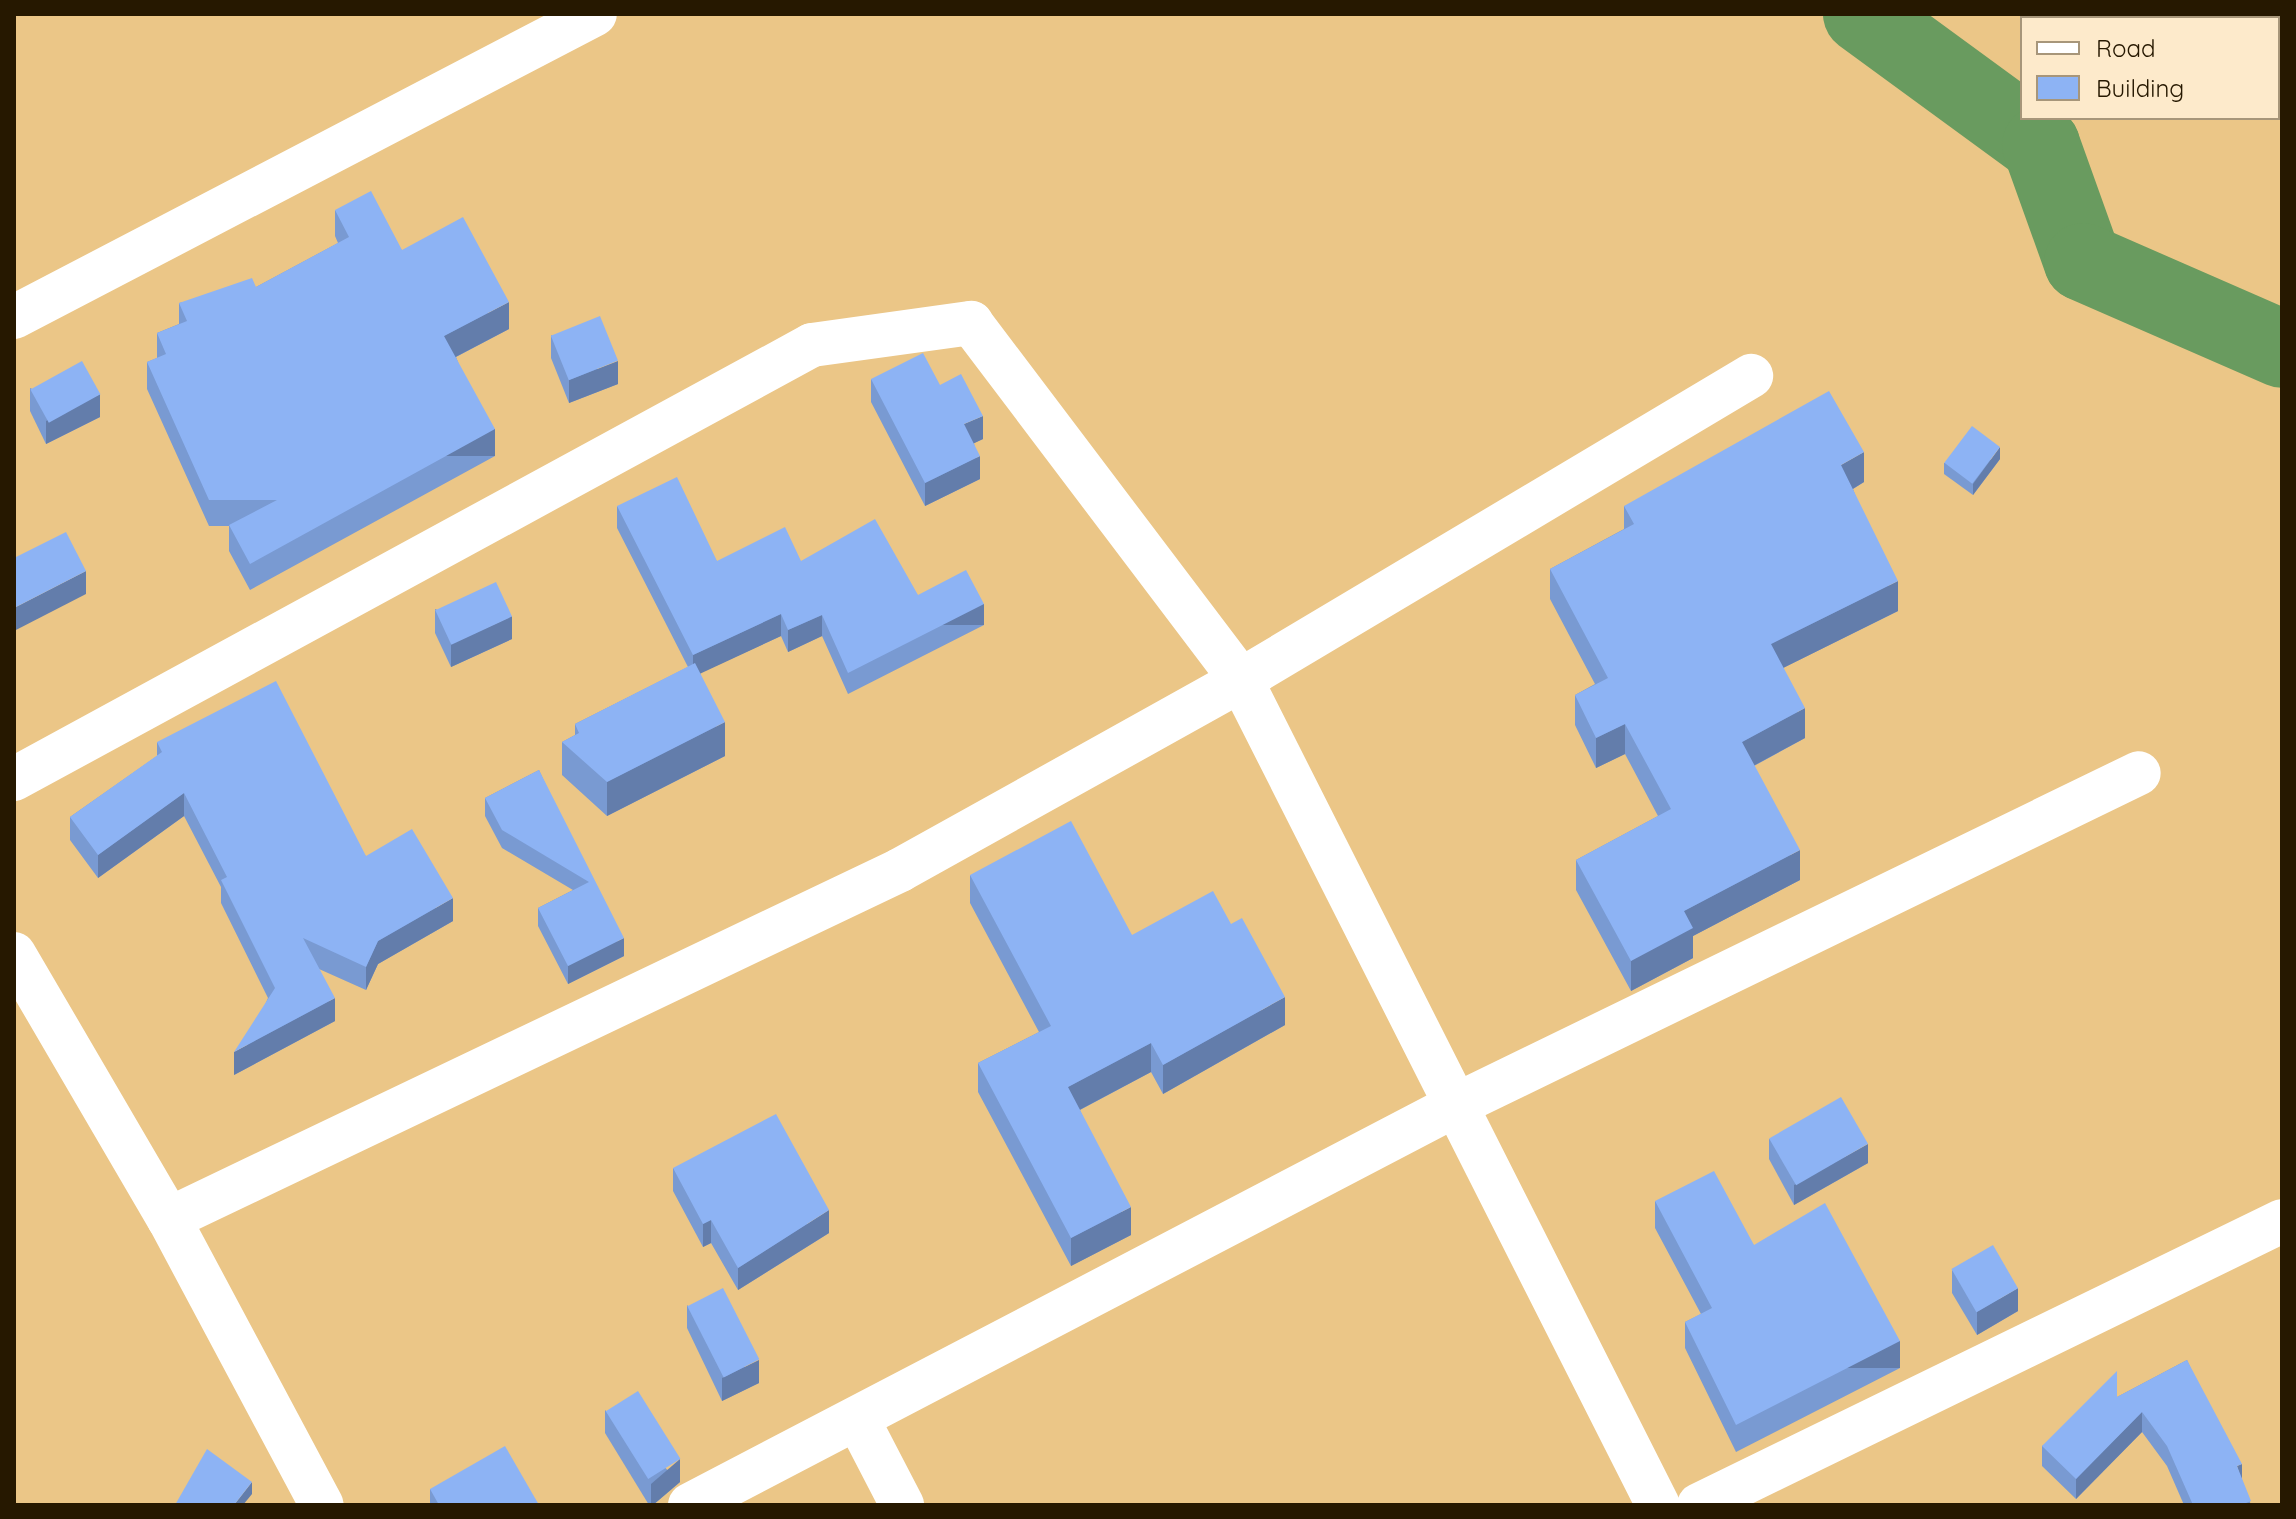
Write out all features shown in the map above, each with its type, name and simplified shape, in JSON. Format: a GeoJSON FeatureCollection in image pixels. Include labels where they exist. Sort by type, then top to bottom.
{"type":"FeatureCollection","features":[{"type":"Feature","properties":{"kind":"street"},"geometry":{"type":"LineString","coordinates":[[14,317],[595,14]]}},
{"type":"Feature","properties":{"kind":"street"},"geometry":{"type":"LineString","coordinates":[[14,779],[812,345],[971,323],[1241,680],[1658,1505]]}},
{"type":"Feature","properties":{"kind":"street"},"geometry":{"type":"LineString","coordinates":[[169,1219],[900,870],[1241,680],[1751,376]]}},
{"type":"Feature","properties":{"kind":"street"},"geometry":{"type":"LineString","coordinates":[[690,1505],[858,1420],[1456,1105],[2139,773]]}},
{"type":"Feature","properties":{"kind":"street"},"geometry":{"type":"LineString","coordinates":[[14,954],[169,1219],[322,1505]]}},
{"type":"Feature","properties":{"kind":"street"},"geometry":{"type":"LineString","coordinates":[[1699,1505],[2282,1221]]}},
{"type":"Feature","properties":{"kind":"street"},"geometry":{"type":"LineString","coordinates":[[858,1420],[902,1505]]}},
{"type":"Feature","properties":{"kind":"building"},"geometry":{"type":"Polygon","coordinates":[[[371,191],[402,250],[463,217],[509,302],[444,336],[495,429],[250,564],[229,525],[277,500],[209,500],[147,362],[166,354],[157,333],[187,321],[179,303],[252,278],[256,287],[349,237],[335,210],[371,191]]]}},
{"type":"Feature","properties":{"kind":"building"},"geometry":{"type":"Polygon","coordinates":[[[600,316],[618,361],[569,380],[551,336],[600,316]]]}},
{"type":"Feature","properties":{"kind":"building"},"geometry":{"type":"Polygon","coordinates":[[[923,353],[940,385],[961,374],[983,416],[964,424],[980,456],[925,483],[871,379],[923,353]]]}},
{"type":"Feature","properties":{"kind":"building"},"geometry":{"type":"Polygon","coordinates":[[[82,361],[100,394],[49,423],[30,390],[82,361]]]}},
{"type":"Feature","properties":{"kind":"building"},"geometry":{"type":"Polygon","coordinates":[[[1829,391],[1864,452],[1841,465],[1898,581],[1771,644],[1805,708],[1742,742],[1800,850],[1684,911],[1693,928],[1631,961],[1576,860],[1671,809],[1625,724],[1596,738],[1575,695],[1608,678],[1550,569],[1634,524],[1624,506],[1829,391]]]}},
{"type":"Feature","properties":{"kind":"building"},"geometry":{"type":"Polygon","coordinates":[[[1972,426],[2000,447],[1972,484],[1944,463],[1972,426]]]}},
{"type":"Feature","properties":{"kind":"building"},"geometry":{"type":"Polygon","coordinates":[[[677,477],[717,561],[785,527],[801,561],[875,519],[918,595],[966,570],[984,604],[848,673],[822,615],[788,630],[781,614],[693,655],[617,506],[677,477]]]}},
{"type":"Feature","properties":{"kind":"building"},"geometry":{"type":"Polygon","coordinates":[[[66,532],[86,571],[14,608],[14,558],[66,532]]]}},
{"type":"Feature","properties":{"kind":"building"},"geometry":{"type":"Polygon","coordinates":[[[496,582],[512,616],[451,645],[435,610],[496,582]]]}},
{"type":"Feature","properties":{"kind":"building"},"geometry":{"type":"Polygon","coordinates":[[[695,663],[725,722],[607,782],[562,742],[579,733],[575,724],[695,663]]]}},
{"type":"Feature","properties":{"kind":"building"},"geometry":{"type":"Polygon","coordinates":[[[276,681],[366,856],[412,829],[453,898],[378,941],[366,967],[303,938],[335,998],[234,1052],[275,988],[221,880],[227,877],[184,793],[98,855],[70,817],[162,752],[157,742],[276,681]]]}},
{"type":"Feature","properties":{"kind":"building"},"geometry":{"type":"Polygon","coordinates":[[[539,770],[624,938],[568,966],[538,908],[589,882],[502,830],[485,798],[539,770]]]}},
{"type":"Feature","properties":{"kind":"building"},"geometry":{"type":"Polygon","coordinates":[[[1071,821],[1132,935],[1213,891],[1231,924],[1242,918],[1285,997],[1163,1065],[1151,1043],[1068,1087],[1131,1207],[1071,1238],[978,1063],[1051,1026],[970,875],[1071,821]]]}},
{"type":"Feature","properties":{"kind":"building"},"geometry":{"type":"Polygon","coordinates":[[[1841,1097],[1868,1144],[1796,1185],[1769,1138],[1841,1097]]]}},
{"type":"Feature","properties":{"kind":"building"},"geometry":{"type":"Polygon","coordinates":[[[776,1114],[829,1210],[738,1268],[711,1220],[703,1224],[673,1168],[776,1114]]]}},
{"type":"Feature","properties":{"kind":"building"},"geometry":{"type":"Polygon","coordinates":[[[1714,1171],[1754,1245],[1825,1203],[1900,1341],[1736,1425],[1685,1322],[1712,1308],[1655,1201],[1714,1171]]]}},
{"type":"Feature","properties":{"kind":"building"},"geometry":{"type":"Polygon","coordinates":[[[1993,1245],[2018,1288],[1976,1312],[1951,1269],[1993,1245]]]}},
{"type":"Feature","properties":{"kind":"building"},"geometry":{"type":"Polygon","coordinates":[[[723,1288],[759,1359],[724,1377],[687,1306],[723,1288]]]}},
{"type":"Feature","properties":{"kind":"building"},"geometry":{"type":"Polygon","coordinates":[[[2187,1360],[2242,1464],[2237,1466],[2251,1501],[2241,1505],[2193,1505],[2167,1446],[2142,1412],[2076,1479],[2042,1446],[2117,1371],[2117,1397],[2187,1360]]]}},
{"type":"Feature","properties":{"kind":"building"},"geometry":{"type":"Polygon","coordinates":[[[638,1391],[680,1459],[648,1479],[606,1411],[638,1391]]]}},
{"type":"Feature","properties":{"kind":"building"},"geometry":{"type":"Polygon","coordinates":[[[505,1446],[539,1505],[439,1505],[430,1489],[505,1446]]]}},
{"type":"Feature","properties":{"kind":"building"},"geometry":{"type":"Polygon","coordinates":[[[207,1449],[252,1482],[234,1505],[175,1505],[207,1449]]]}},
{"type":"Feature","properties":{"kind":"waterway"},"geometry":{"type":"LineString","coordinates":[[1862,14],[2041,145],[2083,262],[2282,349]]}}]}
